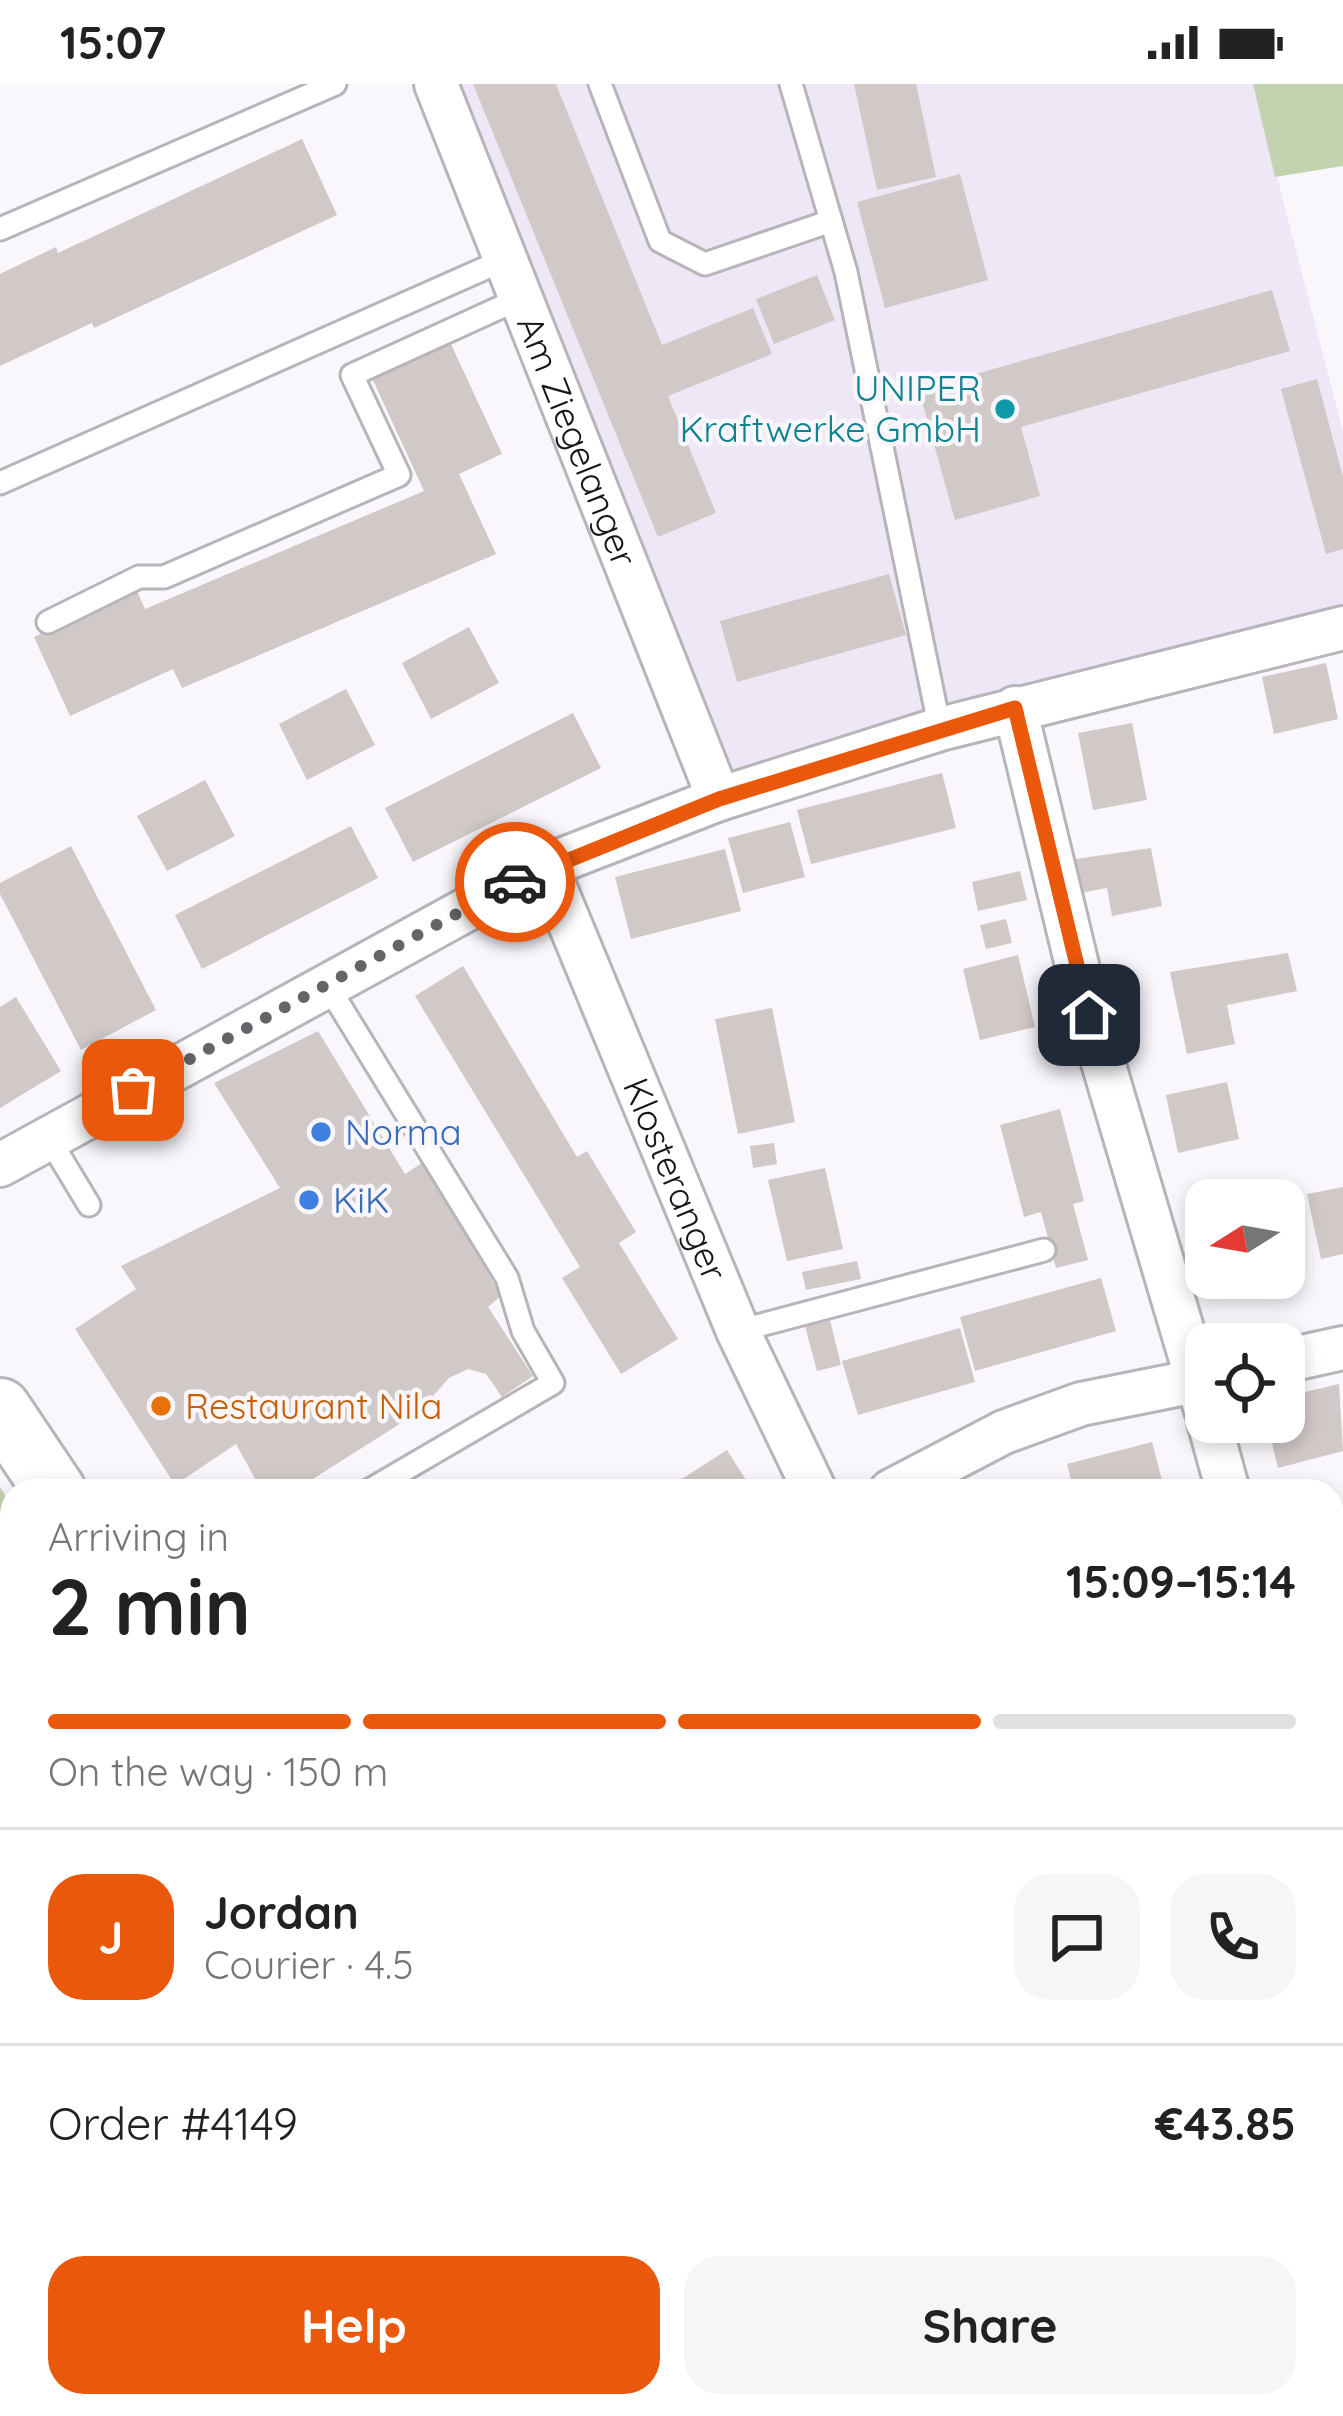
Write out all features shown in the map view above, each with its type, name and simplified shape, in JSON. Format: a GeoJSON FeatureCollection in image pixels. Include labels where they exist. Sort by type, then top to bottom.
{"type":"FeatureCollection","features":[{"type":"Feature","properties":{"kind":"main road"},"geometry":{"type":"LineString","coordinates":[[0,1409],[48,1479]]}},
{"type":"Feature","properties":{"kind":"street","name":"Am Ziegelanger"},"geometry":{"type":"LineString","coordinates":[[436,84],[719,799]]}},
{"type":"Feature","properties":{"kind":"street"},"geometry":{"type":"LineString","coordinates":[[0,1165],[546,866],[719,799],[940,728],[1343,628]]}},
{"type":"Feature","properties":{"kind":"street"},"geometry":{"type":"LineString","coordinates":[[1015,708],[1089,1015],[1185,1331]]}},
{"type":"Feature","properties":{"kind":"street","name":"Klosteranger"},"geometry":{"type":"LineString","coordinates":[[546,866],[738,1331],[809,1479]]}},
{"type":"Feature","properties":{"kind":"street"},"geometry":{"type":"LineString","coordinates":[[1305,1356],[1343,1348]]}},
{"type":"Feature","properties":{"kind":"street"},"geometry":{"type":"LineString","coordinates":[[914,1479],[1004,1432],[1082,1404],[1185,1392]]}},
{"type":"Feature","properties":{"kind":"street"},"geometry":{"type":"LineString","coordinates":[[1215,1443],[1225,1479]]}},
{"type":"Feature","properties":{"kind":"lane"},"geometry":{"type":"LineString","coordinates":[[0,229],[335,84]]}},
{"type":"Feature","properties":{"kind":"lane"},"geometry":{"type":"LineString","coordinates":[[600,84],[660,241],[704,264],[831,221]]}},
{"type":"Feature","properties":{"kind":"lane"},"geometry":{"type":"LineString","coordinates":[[791,84],[831,221],[940,728]]}},
{"type":"Feature","properties":{"kind":"lane"},"geometry":{"type":"LineString","coordinates":[[0,483],[506,259]]}},
{"type":"Feature","properties":{"kind":"lane"},"geometry":{"type":"LineString","coordinates":[[48,622],[140,578],[164,577],[399,475],[352,376],[521,298]]}},
{"type":"Feature","properties":{"kind":"lane"},"geometry":{"type":"LineString","coordinates":[[326,983],[507,1278],[523,1331],[553,1383],[389,1479]]}},
{"type":"Feature","properties":{"kind":"lane"},"geometry":{"type":"LineString","coordinates":[[48,1137],[89,1205]]}},
{"type":"Feature","properties":{"kind":"lane"},"geometry":{"type":"LineString","coordinates":[[738,1331],[1044,1250]]}},
{"type":"Feature","properties":{"kind":"shaded area","name":"UNIPER Kraftwerke GmbH"},"geometry":{"type":"Polygon","coordinates":[[[449,84],[1253,84],[1343,432],[1343,609],[723,792],[449,84]]]}},
{"type":"Feature","properties":{"kind":"green space"},"geometry":{"type":"Polygon","coordinates":[[[1253,84],[1343,84],[1343,166],[1275,177],[1253,84]]]}},
{"type":"Feature","properties":{"kind":"building"},"geometry":{"type":"Polygon","coordinates":[[[473,84],[556,84],[662,345],[753,308],[772,354],[668,396],[716,513],[658,537],[473,84]]]}},
{"type":"Feature","properties":{"kind":"building"},"geometry":{"type":"Polygon","coordinates":[[[854,84],[916,84],[936,177],[877,190],[854,84]]]}},
{"type":"Feature","properties":{"kind":"building"},"geometry":{"type":"Polygon","coordinates":[[[302,139],[337,215],[94,328],[92,323],[0,366],[0,274],[56,247],[58,253],[302,139]]]}},
{"type":"Feature","properties":{"kind":"building"},"geometry":{"type":"Polygon","coordinates":[[[960,174],[988,280],[885,308],[857,202],[960,174]]]}},
{"type":"Feature","properties":{"kind":"building"},"geometry":{"type":"Polygon","coordinates":[[[817,275],[835,320],[774,344],[756,299],[817,275]]]}},
{"type":"Feature","properties":{"kind":"building","name":"UNIPER Kraftwerke GmbH"},"geometry":{"type":"Polygon","coordinates":[[[1272,290],[1290,351],[1021,427],[1040,496],[955,520],[919,390],[1272,290]]]}},
{"type":"Feature","properties":{"kind":"building"},"geometry":{"type":"Polygon","coordinates":[[[450,342],[502,454],[459,474],[496,554],[182,688],[173,669],[70,716],[34,637],[136,589],[145,609],[424,491],[372,378],[450,342]]]}},
{"type":"Feature","properties":{"kind":"building"},"geometry":{"type":"Polygon","coordinates":[[[1317,379],[1343,477],[1343,549],[1326,554],[1281,389],[1317,379]]]}},
{"type":"Feature","properties":{"kind":"building"},"geometry":{"type":"Polygon","coordinates":[[[889,574],[906,635],[737,682],[720,621],[889,574]]]}},
{"type":"Feature","properties":{"kind":"building"},"geometry":{"type":"Polygon","coordinates":[[[469,627],[499,683],[431,719],[402,663],[469,627]]]}},
{"type":"Feature","properties":{"kind":"building"},"geometry":{"type":"Polygon","coordinates":[[[1326,663],[1338,719],[1274,734],[1262,677],[1326,663]]]}},
{"type":"Feature","properties":{"kind":"building"},"geometry":{"type":"Polygon","coordinates":[[[346,689],[375,745],[307,780],[279,724],[346,689]]]}},
{"type":"Feature","properties":{"kind":"building"},"geometry":{"type":"Polygon","coordinates":[[[573,713],[601,768],[413,862],[385,808],[573,713]]]}},
{"type":"Feature","properties":{"kind":"building"},"geometry":{"type":"Polygon","coordinates":[[[1132,723],[1147,800],[1093,810],[1078,733],[1132,723]]]}},
{"type":"Feature","properties":{"kind":"building"},"geometry":{"type":"Polygon","coordinates":[[[942,773],[956,828],[811,864],[797,810],[942,773]]]}},
{"type":"Feature","properties":{"kind":"building"},"geometry":{"type":"Polygon","coordinates":[[[205,780],[235,836],[167,871],[137,816],[205,780]]]}},
{"type":"Feature","properties":{"kind":"building"},"geometry":{"type":"Polygon","coordinates":[[[790,822],[805,877],[743,893],[728,838],[790,822]]]}},
{"type":"Feature","properties":{"kind":"building"},"geometry":{"type":"Polygon","coordinates":[[[351,826],[378,878],[202,969],[175,915],[351,826]]]}},
{"type":"Feature","properties":{"kind":"building"},"geometry":{"type":"Polygon","coordinates":[[[71,846],[156,1010],[81,1050],[0,894],[0,883],[71,846]]]}},
{"type":"Feature","properties":{"kind":"building"},"geometry":{"type":"Polygon","coordinates":[[[1151,848],[1162,906],[1112,916],[1107,888],[1075,894],[1069,860],[1151,848]]]}},
{"type":"Feature","properties":{"kind":"building"},"geometry":{"type":"Polygon","coordinates":[[[725,849],[741,911],[631,939],[615,877],[725,849]]]}},
{"type":"Feature","properties":{"kind":"building"},"geometry":{"type":"Polygon","coordinates":[[[1020,871],[1027,900],[978,911],[972,882],[1020,871]]]}},
{"type":"Feature","properties":{"kind":"building"},"geometry":{"type":"Polygon","coordinates":[[[1006,919],[1012,943],[986,949],[980,925],[1006,919]]]}},
{"type":"Feature","properties":{"kind":"building"},"geometry":{"type":"Polygon","coordinates":[[[1288,953],[1297,991],[1227,1005],[1235,1044],[1187,1054],[1170,972],[1288,953]]]}},
{"type":"Feature","properties":{"kind":"building"},"geometry":{"type":"Polygon","coordinates":[[[1018,955],[1035,1027],[980,1040],[963,969],[1018,955]]]}},
{"type":"Feature","properties":{"kind":"building"},"geometry":{"type":"Polygon","coordinates":[[[463,966],[577,1157],[587,1151],[636,1232],[619,1243],[678,1339],[621,1374],[562,1278],[580,1267],[415,996],[463,966]]]}},
{"type":"Feature","properties":{"kind":"building"},"geometry":{"type":"Polygon","coordinates":[[[16,997],[61,1071],[0,1108],[0,1007],[16,997]]]}},
{"type":"Feature","properties":{"kind":"building"},"geometry":{"type":"Polygon","coordinates":[[[772,1008],[795,1122],[738,1134],[715,1019],[772,1008]]]}},
{"type":"Feature","properties":{"kind":"building"},"geometry":{"type":"Polygon","coordinates":[[[318,1031],[405,1174],[425,1161],[501,1296],[488,1307],[533,1376],[502,1397],[486,1374],[468,1369],[449,1378],[420,1411],[313,1479],[255,1479],[236,1444],[184,1479],[171,1479],[75,1329],[136,1289],[121,1266],[280,1188],[214,1083],[318,1031]]]}},
{"type":"Feature","properties":{"kind":"building"},"geometry":{"type":"Polygon","coordinates":[[[1227,1082],[1239,1139],[1178,1153],[1166,1095],[1227,1082]]]}},
{"type":"Feature","properties":{"kind":"building"},"geometry":{"type":"Polygon","coordinates":[[[1060,1109],[1084,1201],[1073,1204],[1088,1260],[1056,1268],[1041,1212],[1024,1217],[1000,1125],[1060,1109]]]}},
{"type":"Feature","properties":{"kind":"building"},"geometry":{"type":"Polygon","coordinates":[[[774,1143],[777,1164],[753,1168],[750,1146],[774,1143]]]}},
{"type":"Feature","properties":{"kind":"building"},"geometry":{"type":"Polygon","coordinates":[[[825,1168],[843,1249],[787,1261],[768,1180],[825,1168]]]}},
{"type":"Feature","properties":{"kind":"building"},"geometry":{"type":"Polygon","coordinates":[[[1343,1187],[1343,1254],[1321,1259],[1307,1194],[1343,1187]]]}},
{"type":"Feature","properties":{"kind":"building"},"geometry":{"type":"Polygon","coordinates":[[[857,1261],[861,1279],[806,1290],[802,1272],[857,1261]]]}},
{"type":"Feature","properties":{"kind":"building"},"geometry":{"type":"Polygon","coordinates":[[[1101,1278],[1116,1331],[975,1371],[960,1317],[1101,1278]]]}},
{"type":"Feature","properties":{"kind":"building"},"geometry":{"type":"Polygon","coordinates":[[[830,1320],[841,1365],[817,1371],[805,1326],[830,1320]]]}},
{"type":"Feature","properties":{"kind":"building"},"geometry":{"type":"Polygon","coordinates":[[[960,1328],[975,1382],[858,1415],[842,1361],[960,1328]]]}},
{"type":"Feature","properties":{"kind":"building"},"geometry":{"type":"Polygon","coordinates":[[[1339,1384],[1343,1451],[1278,1468],[1272,1443],[1305,1443],[1305,1392],[1339,1384]]]}},
{"type":"Feature","properties":{"kind":"building"},"geometry":{"type":"Polygon","coordinates":[[[1152,1442],[1162,1479],[1071,1479],[1067,1464],[1152,1442]]]}},
{"type":"Feature","properties":{"kind":"building"},"geometry":{"type":"Polygon","coordinates":[[[727,1450],[745,1479],[682,1479],[727,1450]]]}},
{"type":"Feature","properties":{"kind":"way so far"},"geometry":{"type":"LineString","coordinates":[[133,1090],[515,882]]}},
{"type":"Feature","properties":{"kind":"place","name":"UNIPER Kraftwerke GmbH"},"geometry":{"type":"Point","coordinates":[1005,409]}},
{"type":"Feature","properties":{"kind":"place","name":"Norma"},"geometry":{"type":"Point","coordinates":[321,1132]}},
{"type":"Feature","properties":{"kind":"place","name":"KiK"},"geometry":{"type":"Point","coordinates":[309,1200]}},
{"type":"Feature","properties":{"kind":"place","name":"Restaurant Nila"},"geometry":{"type":"Point","coordinates":[161,1406]}},
{"type":"Feature","properties":{"kind":"route"},"geometry":{"type":"LineString","coordinates":[[515,882],[719,799],[1015,708],[1089,1015]]}}]}
